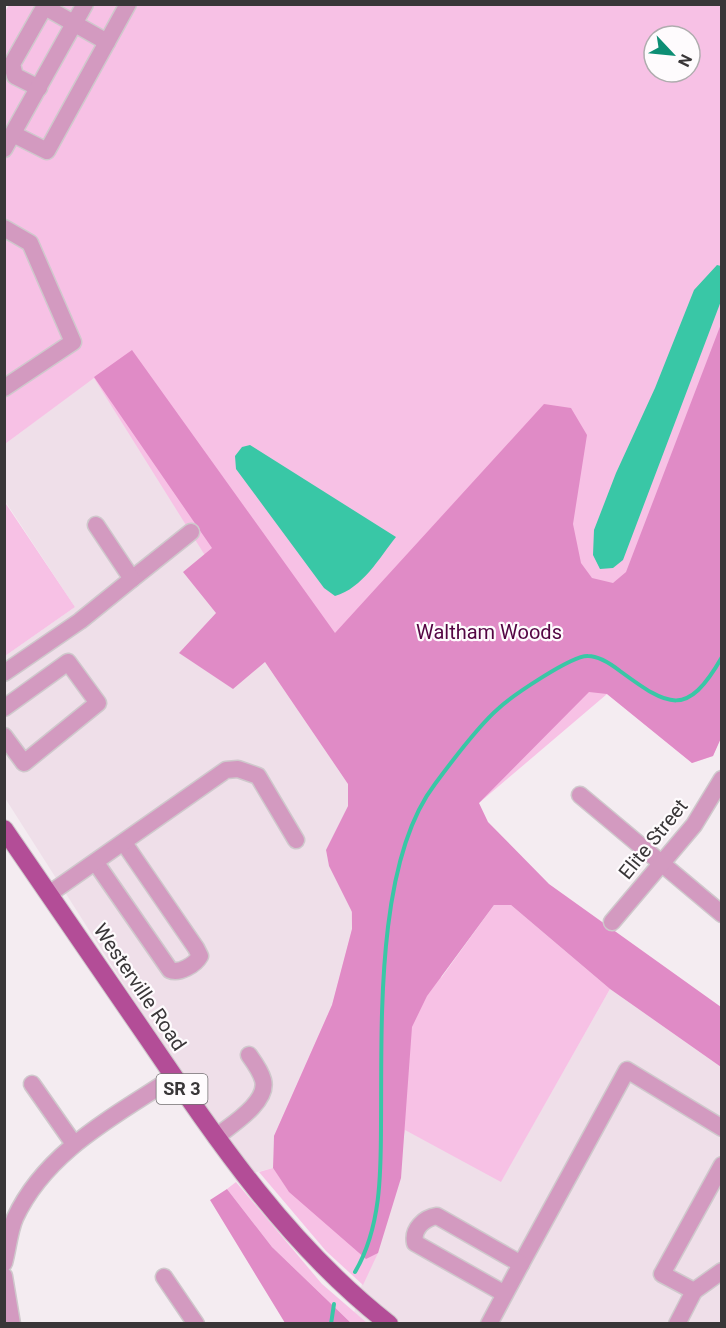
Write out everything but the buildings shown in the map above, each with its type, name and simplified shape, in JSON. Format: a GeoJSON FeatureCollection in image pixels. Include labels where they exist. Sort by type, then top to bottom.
{"type":"FeatureCollection","features":[{"type":"Feature","properties":{"kind":"main road","name":"Westerville Road"},"geometry":{"type":"LineString","coordinates":[[4,829],[216,1137],[296,1239],[351,1294],[389,1323]]}},
{"type":"Feature","properties":{"kind":"street"},"geometry":{"type":"LineString","coordinates":[[85,4],[9,141],[47,151],[128,4]]}},
{"type":"Feature","properties":{"kind":"street"},"geometry":{"type":"LineString","coordinates":[[39,88],[15,76],[12,64],[45,6],[107,42]]}},
{"type":"Feature","properties":{"kind":"street"},"geometry":{"type":"LineString","coordinates":[[4,228],[30,243],[73,342],[4,388]]}},
{"type":"Feature","properties":{"kind":"street"},"geometry":{"type":"LineString","coordinates":[[96,525],[132,579]]}},
{"type":"Feature","properties":{"kind":"street"},"geometry":{"type":"LineString","coordinates":[[4,673],[80,621],[190,532]]}},
{"type":"Feature","properties":{"kind":"street"},"geometry":{"type":"LineString","coordinates":[[4,708],[68,662],[98,704],[24,763],[4,736]]}},
{"type":"Feature","properties":{"kind":"street"},"geometry":{"type":"LineString","coordinates":[[49,894],[226,770],[238,768],[258,776],[296,840]]}},
{"type":"Feature","properties":{"kind":"street","name":"Elite Street"},"geometry":{"type":"LineString","coordinates":[[612,922],[693,825],[722,779]]}},
{"type":"Feature","properties":{"kind":"street"},"geometry":{"type":"LineString","coordinates":[[580,795],[722,914]]}},
{"type":"Feature","properties":{"kind":"street"},"geometry":{"type":"LineString","coordinates":[[96,863],[170,970],[179,971],[198,960],[200,956],[196,948],[124,843]]}},
{"type":"Feature","properties":{"kind":"street"},"geometry":{"type":"LineString","coordinates":[[216,1137],[251,1110],[263,1093],[264,1080],[249,1054]]}},
{"type":"Feature","properties":{"kind":"street"},"geometry":{"type":"LineString","coordinates":[[489,1323],[627,1070],[722,1128]]}},
{"type":"Feature","properties":{"kind":"street"},"geometry":{"type":"LineString","coordinates":[[4,1263],[15,1219],[50,1165],[74,1144],[174,1077]]}},
{"type":"Feature","properties":{"kind":"street"},"geometry":{"type":"LineString","coordinates":[[32,1084],[74,1144]]}},
{"type":"Feature","properties":{"kind":"street"},"geometry":{"type":"LineString","coordinates":[[694,1291],[662,1274],[722,1165]]}},
{"type":"Feature","properties":{"kind":"street"},"geometry":{"type":"LineString","coordinates":[[505,1294],[415,1243],[413,1237],[426,1218],[437,1216],[521,1264]]}},
{"type":"Feature","properties":{"kind":"street"},"geometry":{"type":"LineString","coordinates":[[677,1323],[694,1291],[722,1271]]}},
{"type":"Feature","properties":{"kind":"street"},"geometry":{"type":"LineString","coordinates":[[4,1276],[12,1323]]}},
{"type":"Feature","properties":{"kind":"street"},"geometry":{"type":"LineString","coordinates":[[165,1277],[196,1323]]}},
{"type":"Feature","properties":{"kind":"shaded area"},"geometry":{"type":"Polygon","coordinates":[[[717,265],[721,266],[721,301],[623,560],[613,568],[600,569],[593,555],[594,530],[694,290],[717,265]]]}},
{"type":"Feature","properties":{"kind":"shaded area"},"geometry":{"type":"Polygon","coordinates":[[[94,377],[212,548],[216,613],[179,653],[265,662],[348,784],[348,806],[326,851],[329,866],[352,912],[352,929],[332,1005],[274,1136],[273,1168],[245,1175],[5,798],[5,656],[75,607],[5,501],[5,444],[94,377]]]}},
{"type":"Feature","properties":{"kind":"shaded area"},"geometry":{"type":"Polygon","coordinates":[[[250,445],[396,537],[370,571],[354,586],[335,596],[324,588],[236,469],[235,456],[242,447],[250,445]]]}},
{"type":"Feature","properties":{"kind":"shaded area"},"geometry":{"type":"Polygon","coordinates":[[[610,989],[721,1067],[721,1323],[367,1324],[354,1313],[404,1129],[501,1181],[610,989]]]}},
{"type":"Feature","properties":{"kind":"green space"},"geometry":{"type":"Polygon","coordinates":[[[9,5],[721,5],[721,736],[713,756],[692,763],[607,694],[479,803],[441,978],[494,905],[511,905],[610,989],[501,1182],[405,1130],[378,1253],[363,1285],[326,1251],[259,1172],[273,1168],[288,1190],[274,1136],[332,1005],[352,929],[348,784],[94,378],[5,444],[4,13],[9,5]]]}},
{"type":"Feature","properties":{"kind":"green space","name":"Waltham Woods"},"geometry":{"type":"Polygon","coordinates":[[[721,324],[722,736],[713,756],[692,763],[607,694],[589,692],[479,803],[488,822],[549,884],[721,1007],[721,1067],[610,989],[511,905],[494,905],[427,996],[412,1027],[401,1178],[378,1253],[366,1259],[289,1192],[273,1168],[274,1136],[332,1005],[352,929],[352,912],[329,866],[326,850],[348,806],[348,784],[265,662],[233,689],[179,653],[216,613],[183,572],[212,548],[94,377],[132,350],[335,633],[544,404],[571,408],[587,435],[573,524],[581,563],[592,578],[613,583],[626,572],[721,324]]]}},
{"type":"Feature","properties":{"kind":"green space"},"geometry":{"type":"Polygon","coordinates":[[[4,501],[75,607],[5,656],[4,656],[4,501]]]}},
{"type":"Feature","properties":{"kind":"green space"},"geometry":{"type":"Polygon","coordinates":[[[236,1182],[322,1284],[367,1323],[351,1323],[272,1247],[227,1189],[236,1182]]]}},
{"type":"Feature","properties":{"kind":"green space"},"geometry":{"type":"Polygon","coordinates":[[[227,1189],[272,1247],[351,1323],[285,1323],[210,1200],[227,1189]]]}},
{"type":"Feature","properties":{"kind":"waterway"},"geometry":{"type":"LineString","coordinates":[[355,1272],[370,1237],[378,1200],[381,1161],[381,1040],[386,947],[401,856],[415,817],[435,784],[491,715],[529,686],[569,662],[580,657],[596,657],[609,663],[652,693],[676,700],[687,698],[698,690],[710,677],[722,657]]}},
{"type":"Feature","properties":{"kind":"waterway"},"geometry":{"type":"LineString","coordinates":[[331,1324],[334,1304]]}}]}
